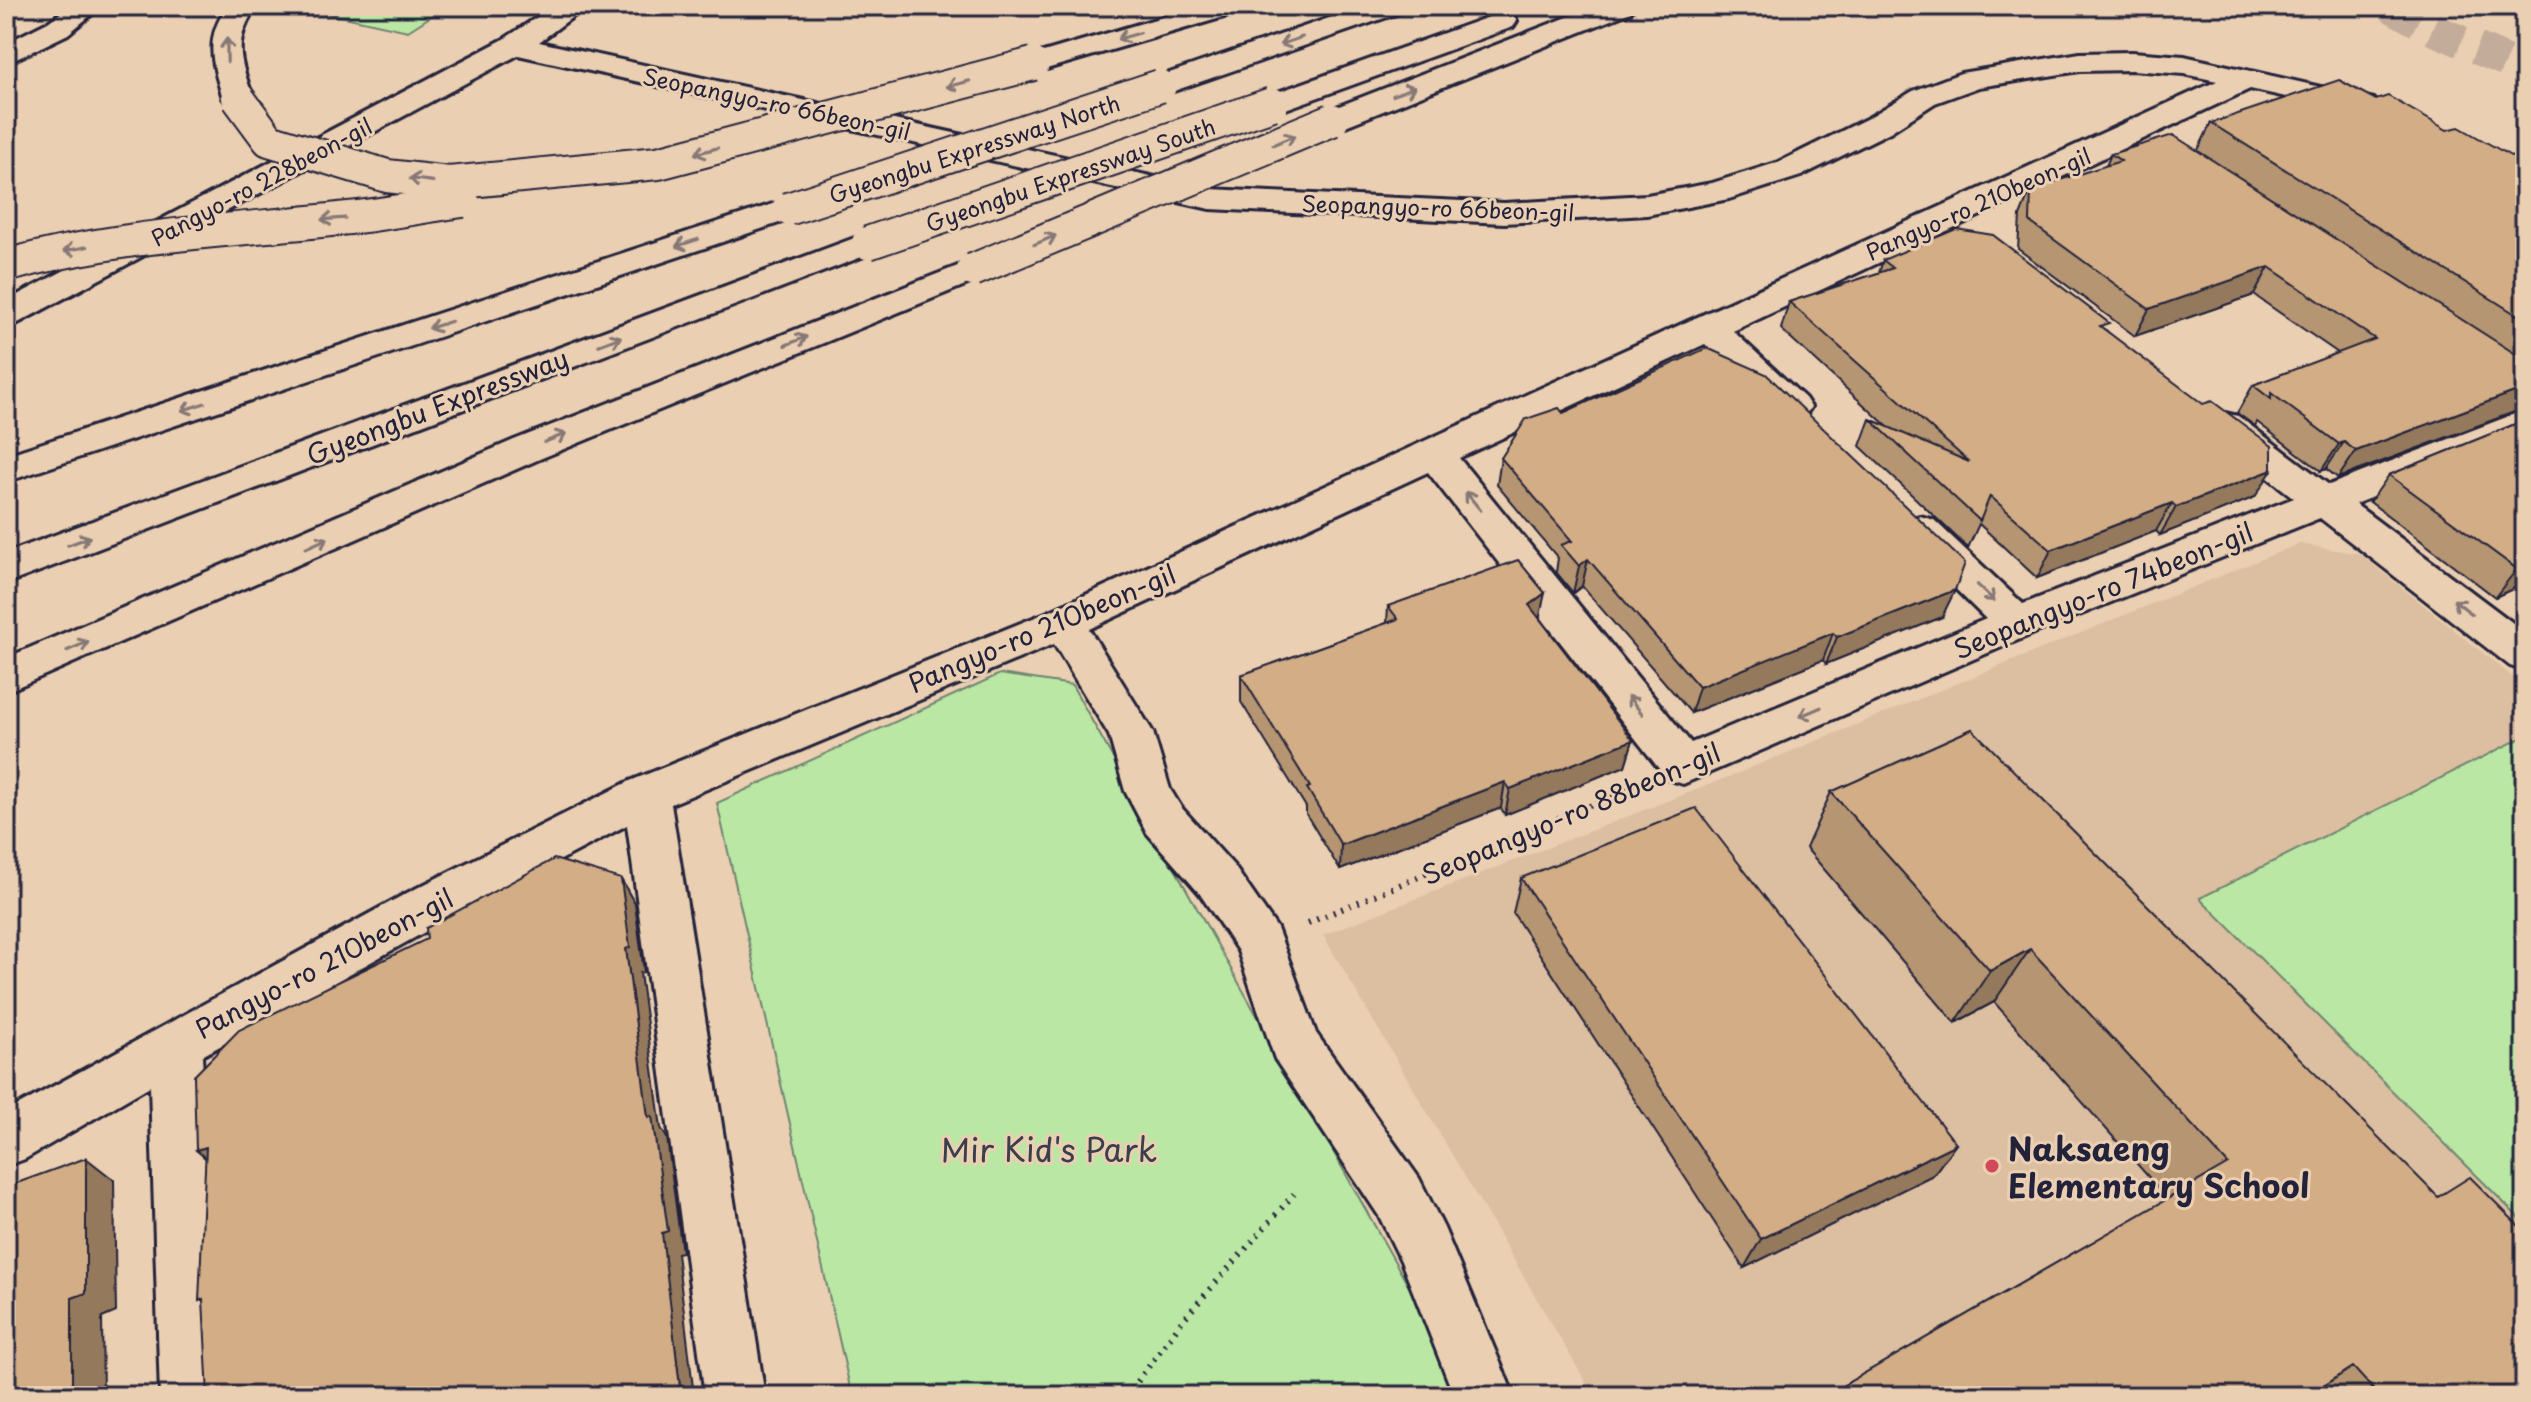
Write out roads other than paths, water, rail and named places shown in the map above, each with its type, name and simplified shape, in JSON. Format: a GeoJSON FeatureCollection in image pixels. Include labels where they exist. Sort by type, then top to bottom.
{"type":"FeatureCollection","features":[{"type":"Feature","properties":{"kind":"main road"},"geometry":{"type":"LineString","coordinates":[[6,55],[58,28],[88,6]]}},
{"type":"Feature","properties":{"kind":"main road"},"geometry":{"type":"LineString","coordinates":[[243,6],[229,21],[224,54],[238,98],[269,140],[387,176],[449,183],[658,163]]}},
{"type":"Feature","properties":{"kind":"main road","name":"Pangyo-ro 228beon-gil"},"geometry":{"type":"LineString","coordinates":[[6,315],[514,45],[573,6]]}},
{"type":"Feature","properties":{"kind":"main road"},"geometry":{"type":"LineString","coordinates":[[6,266],[39,256],[140,237],[349,218],[469,200],[658,163],[1033,64],[1231,6]]}},
{"type":"Feature","properties":{"kind":"main road","name":"Gyeongbu Expressway North"},"geometry":{"type":"LineString","coordinates":[[6,469],[1392,6]]}},
{"type":"Feature","properties":{"kind":"main road","name":"Gyeongbu Expressway South"},"geometry":{"type":"LineString","coordinates":[[868,243],[1546,6]]}},
{"type":"Feature","properties":{"kind":"main road"},"geometry":{"type":"LineString","coordinates":[[6,676],[528,449],[973,270],[1332,120],[1621,6]]}},
{"type":"Feature","properties":{"kind":"main road","name":"Seopangyo-ro 66beon-gil"},"geometry":{"type":"LineString","coordinates":[[514,45],[1210,199],[1504,213],[1647,205],[1718,192],[1790,169],[1879,125],[1924,97],[1972,79],[2080,62],[2132,61],[2184,65],[2328,95],[2396,116]]}},
{"type":"Feature","properties":{"kind":"main road","name":"Pangyo-ro 210beon-gil"},"geometry":{"type":"LineString","coordinates":[[6,1141],[175,1044],[424,908],[646,794],[1063,623],[1948,216],[2153,139],[2248,78]]}},
{"type":"Feature","properties":{"kind":"main road"},"geometry":{"type":"LineString","coordinates":[[1948,216],[1986,245]]}},
{"type":"Feature","properties":{"kind":"main road","name":"Gyeongbu Expressway"},"geometry":{"type":"LineString","coordinates":[[6,569],[868,243]]}},
{"type":"Feature","properties":{"kind":"main road"},"geometry":{"type":"LineString","coordinates":[[1707,326],[1822,436]]}},
{"type":"Feature","properties":{"kind":"main road"},"geometry":{"type":"LineString","coordinates":[[2198,405],[2525,655]]}},
{"type":"Feature","properties":{"kind":"main road","name":"Seopangyo-ro 74beon-gil"},"geometry":{"type":"LineString","coordinates":[[1882,681],[2324,499],[2525,422]]}},
{"type":"Feature","properties":{"kind":"main road","name":"Seopangyo-ro 88beon-gil"},"geometry":{"type":"LineString","coordinates":[[1434,453],[1683,766],[1882,681]]}},
{"type":"Feature","properties":{"kind":"main road"},"geometry":{"type":"LineString","coordinates":[[1891,502],[2017,623]]}},
{"type":"Feature","properties":{"kind":"main road"},"geometry":{"type":"LineString","coordinates":[[1063,623],[1131,732],[1148,791],[1164,820],[1217,880],[1260,943],[1293,1043],[1399,1197],[1424,1248],[1484,1396]]}},
{"type":"Feature","properties":{"kind":"main road"},"geometry":{"type":"LineString","coordinates":[[646,794],[735,1396]]}},
{"type":"Feature","properties":{"kind":"main road"},"geometry":{"type":"LineString","coordinates":[[175,1044],[190,1396]]}},
{"type":"Feature","properties":{"kind":"tunnel"},"geometry":{"type":"LineString","coordinates":[[2390,6],[2430,28],[2525,69]]}},
{"type":"Feature","properties":{"kind":"place","name":"Naksaeng Elementary School"},"geometry":{"type":"Point","coordinates":[1992,1166]}},
{"type":"Feature","properties":{"kind":"park label","name":"Mir Kid's Park"},"geometry":{"type":"Point","coordinates":[1049,1149]}}]}
